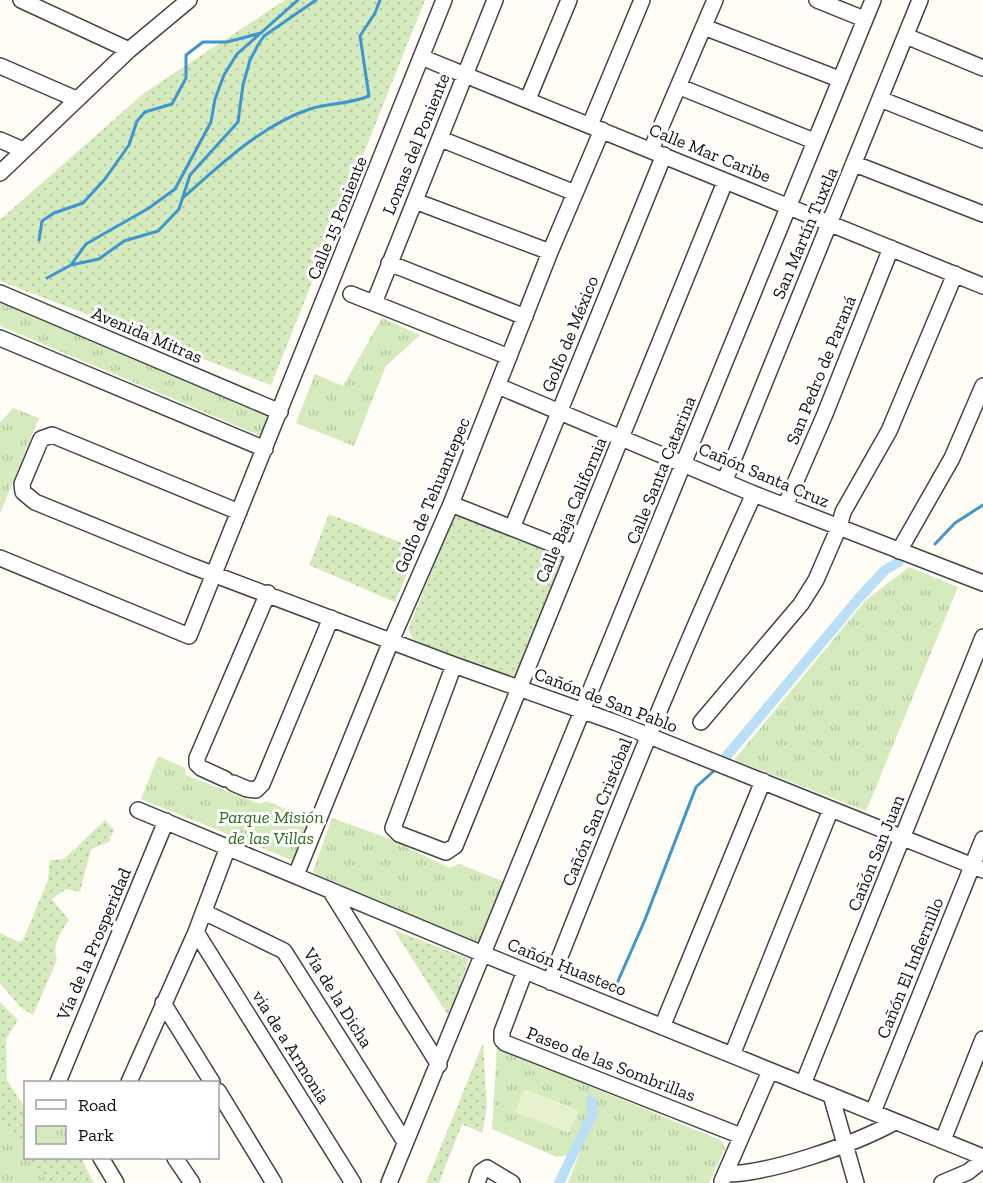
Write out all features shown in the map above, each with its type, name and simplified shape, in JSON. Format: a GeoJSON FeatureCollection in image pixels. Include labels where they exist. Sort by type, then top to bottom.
{"type":"FeatureCollection","features":[{"type":"Feature","properties":{"kind":"street"},"geometry":{"type":"LineString","coordinates":[[21,0],[129,50]]}},
{"type":"Feature","properties":{"kind":"street"},"geometry":{"type":"LineString","coordinates":[[0,173],[129,50],[189,0]]}},
{"type":"Feature","properties":{"kind":"street","name":"Calle 15 Poniente"},"geometry":{"type":"LineString","coordinates":[[0,558],[189,636],[444,0]]}},
{"type":"Feature","properties":{"kind":"street","name":"Lomas del Poniente"},"geometry":{"type":"LineString","coordinates":[[374,303],[495,0]]}},
{"type":"Feature","properties":{"kind":"street"},"geometry":{"type":"LineString","coordinates":[[528,99],[569,0]]}},
{"type":"Feature","properties":{"kind":"street","name":"Golfo de Tehuantepec"},"geometry":{"type":"LineString","coordinates":[[296,875],[391,641],[451,504],[575,193],[596,127],[642,0]]}},
{"type":"Feature","properties":{"kind":"street","name":"Golfo de México"},"geometry":{"type":"LineString","coordinates":[[512,528],[559,411],[658,153],[680,87],[715,0]]}},
{"type":"Feature","properties":{"kind":"street"},"geometry":{"type":"LineString","coordinates":[[817,0],[864,20]]}},
{"type":"Feature","properties":{"kind":"street","name":"Calle Santa Catarina"},"geometry":{"type":"LineString","coordinates":[[388,1183],[439,1065],[873,0]]}},
{"type":"Feature","properties":{"kind":"street","name":"San Martín Tuxtla"},"geometry":{"type":"LineString","coordinates":[[725,480],[920,0]]}},
{"type":"Feature","properties":{"kind":"street"},"geometry":{"type":"LineString","coordinates":[[704,27],[839,79]]}},
{"type":"Feature","properties":{"kind":"street"},"geometry":{"type":"LineString","coordinates":[[906,36],[983,68]]}},
{"type":"Feature","properties":{"kind":"street","name":"Calle Mar Caribe"},"geometry":{"type":"LineString","coordinates":[[421,57],[983,286]]}},
{"type":"Feature","properties":{"kind":"street"},"geometry":{"type":"LineString","coordinates":[[0,66],[76,99]]}},
{"type":"Feature","properties":{"kind":"street"},"geometry":{"type":"LineString","coordinates":[[680,87],[814,141]]}},
{"type":"Feature","properties":{"kind":"street"},"geometry":{"type":"LineString","coordinates":[[880,99],[983,140]]}},
{"type":"Feature","properties":{"kind":"street"},"geometry":{"type":"LineString","coordinates":[[441,139],[575,193]]}},
{"type":"Feature","properties":{"kind":"street"},"geometry":{"type":"LineString","coordinates":[[0,141],[23,150]]}},
{"type":"Feature","properties":{"kind":"street"},"geometry":{"type":"LineString","coordinates":[[855,164],[983,214]]}},
{"type":"Feature","properties":{"kind":"street","name":"Calle Baja California"},"geometry":{"type":"LineString","coordinates":[[454,665],[393,828],[399,834],[442,852],[450,851],[519,689],[725,182]]}},
{"type":"Feature","properties":{"kind":"street"},"geometry":{"type":"LineString","coordinates":[[415,201],[550,252]]}},
{"type":"Feature","properties":{"kind":"street","name":"San Pedro de Paraná"},"geometry":{"type":"LineString","coordinates":[[785,506],[891,248]]}},
{"type":"Feature","properties":{"kind":"street"},"geometry":{"type":"LineString","coordinates":[[389,263],[525,316]]}},
{"type":"Feature","properties":{"kind":"street"},"geometry":{"type":"LineString","coordinates":[[701,722],[735,685],[805,598],[816,580],[839,527],[843,512],[889,431],[955,274]]}},
{"type":"Feature","properties":{"kind":"street","name":"Avenida Mitras"},"geometry":{"type":"LineString","coordinates":[[0,293],[280,412]]}},
{"type":"Feature","properties":{"kind":"street"},"geometry":{"type":"LineString","coordinates":[[351,294],[509,357]]}},
{"type":"Feature","properties":{"kind":"street"},"geometry":{"type":"LineString","coordinates":[[0,338],[265,450]]}},
{"type":"Feature","properties":{"kind":"street","name":"Cañón Santa Cruz"},"geometry":{"type":"LineString","coordinates":[[498,386],[754,494],[983,583]]}},
{"type":"Feature","properties":{"kind":"street"},"geometry":{"type":"LineString","coordinates":[[899,551],[952,458],[983,386]]}},
{"type":"Feature","properties":{"kind":"street","name":"Cañón de San Pablo"},"geometry":{"type":"LineString","coordinates":[[239,512],[52,435],[41,439],[24,477],[23,492],[35,502],[189,565],[214,572],[519,689],[584,710],[977,868]]}},
{"type":"Feature","properties":{"kind":"street","name":"Cañón San Cristóbal"},"geometry":{"type":"LineString","coordinates":[[550,982],[701,609],[754,494]]}},
{"type":"Feature","properties":{"kind":"street"},"geometry":{"type":"LineString","coordinates":[[451,504],[573,552]]}},
{"type":"Feature","properties":{"kind":"street"},"geometry":{"type":"LineString","coordinates":[[268,593],[197,764],[247,789],[256,790],[262,784],[331,618]]}},
{"type":"Feature","properties":{"kind":"street","name":"Cañón San Juan"},"geometry":{"type":"LineString","coordinates":[[803,1084],[983,637]]}},
{"type":"Feature","properties":{"kind":"street"},"geometry":{"type":"LineString","coordinates":[[662,1027],[763,781]]}},
{"type":"Feature","properties":{"kind":"street"},"geometry":{"type":"LineString","coordinates":[[732,1055],[831,809]]}},
{"type":"Feature","properties":{"kind":"street","name":"Cañón Huasteco"},"geometry":{"type":"LineString","coordinates":[[138,810],[550,982],[983,1158]]}},
{"type":"Feature","properties":{"kind":"street","name":"Vía de la Prosperidad"},"geometry":{"type":"LineString","coordinates":[[59,1081],[166,822]]}},
{"type":"Feature","properties":{"kind":"street","name":"Cañón El Infiernillo"},"geometry":{"type":"LineString","coordinates":[[873,1112],[977,868],[983,839]]}},
{"type":"Feature","properties":{"kind":"street"},"geometry":{"type":"LineString","coordinates":[[130,1081],[196,932],[228,847]]}},
{"type":"Feature","properties":{"kind":"street"},"geometry":{"type":"LineString","coordinates":[[330,890],[439,1065]]}},
{"type":"Feature","properties":{"kind":"street","name":"Vía de la Dicha"},"geometry":{"type":"LineString","coordinates":[[204,912],[284,951],[405,1142]]}},
{"type":"Feature","properties":{"kind":"street","name":"via de a Armonia"},"geometry":{"type":"LineString","coordinates":[[196,932],[353,1183]]}},
{"type":"Feature","properties":{"kind":"street","name":"Paseo de las Sombrillas"},"geometry":{"type":"LineString","coordinates":[[525,971],[502,1032],[501,1038],[505,1043],[741,1136]]}},
{"type":"Feature","properties":{"kind":"street"},"geometry":{"type":"LineString","coordinates":[[163,1003],[211,1081]]}},
{"type":"Feature","properties":{"kind":"street"},"geometry":{"type":"LineString","coordinates":[[943,1140],[983,1039]]}},
{"type":"Feature","properties":{"kind":"street"},"geometry":{"type":"LineString","coordinates":[[723,1178],[770,1071]]}},
{"type":"Feature","properties":{"kind":"street"},"geometry":{"type":"LineString","coordinates":[[219,1093],[274,1183]]}},
{"type":"Feature","properties":{"kind":"street"},"geometry":{"type":"LineString","coordinates":[[831,1095],[856,1183]]}},
{"type":"Feature","properties":{"kind":"street"},"geometry":{"type":"LineString","coordinates":[[723,1178],[767,1170],[895,1122]]}},
{"type":"Feature","properties":{"kind":"street"},"geometry":{"type":"LineString","coordinates":[[942,1183],[960,1176],[983,1158]]}},
{"type":"Feature","properties":{"kind":"street"},"geometry":{"type":"LineString","coordinates":[[102,1159],[116,1183]]}},
{"type":"Feature","properties":{"kind":"street"},"geometry":{"type":"LineString","coordinates":[[176,1159],[192,1183]]}},
{"type":"Feature","properties":{"kind":"street"},"geometry":{"type":"LineString","coordinates":[[477,1183],[481,1172],[487,1168],[509,1179],[512,1183]]}},
{"type":"Feature","properties":{"kind":"green space"},"geometry":{"type":"Polygon","coordinates":[[[285,0],[425,0],[271,385],[0,281],[0,220],[144,93],[285,0]]]}},
{"type":"Feature","properties":{"kind":"green space"},"geometry":{"type":"Polygon","coordinates":[[[0,301],[276,420],[268,439],[0,326],[0,301]]]}},
{"type":"Feature","properties":{"kind":"green space"},"geometry":{"type":"Polygon","coordinates":[[[382,318],[420,335],[386,366],[354,446],[296,423],[315,374],[343,386],[382,318]]]}},
{"type":"Feature","properties":{"kind":"green space"},"geometry":{"type":"Polygon","coordinates":[[[13,408],[39,418],[0,514],[0,423],[13,408]]]}},
{"type":"Feature","properties":{"kind":"green space"},"geometry":{"type":"Polygon","coordinates":[[[329,514],[417,549],[395,602],[309,565],[329,514]]]}},
{"type":"Feature","properties":{"kind":"green space"},"geometry":{"type":"Polygon","coordinates":[[[454,514],[564,556],[517,676],[512,678],[415,642],[408,630],[454,514]]]}},
{"type":"Feature","properties":{"kind":"green space"},"geometry":{"type":"Polygon","coordinates":[[[909,567],[958,587],[866,811],[734,760],[866,600],[909,567]]]}},
{"type":"Feature","properties":{"kind":"green space","name":"Parque Misión de las Villas"},"geometry":{"type":"Polygon","coordinates":[[[158,756],[185,768],[186,775],[260,804],[267,801],[309,819],[294,861],[141,799],[158,756]]]}},
{"type":"Feature","properties":{"kind":"green space"},"geometry":{"type":"Polygon","coordinates":[[[332,818],[385,837],[450,868],[459,864],[505,882],[479,942],[472,943],[316,875],[313,871],[332,818]]]}},
{"type":"Feature","properties":{"kind":"green space"},"geometry":{"type":"Polygon","coordinates":[[[105,820],[114,830],[109,842],[91,849],[80,892],[66,889],[52,899],[69,920],[58,939],[55,950],[57,960],[33,1015],[20,1007],[0,983],[0,933],[19,942],[23,940],[48,880],[50,860],[64,859],[105,820]]]}},
{"type":"Feature","properties":{"kind":"green space"},"geometry":{"type":"Polygon","coordinates":[[[394,930],[469,959],[449,1017],[394,930]]]}},
{"type":"Feature","properties":{"kind":"green space"},"geometry":{"type":"Polygon","coordinates":[[[0,1002],[18,1020],[6,1039],[7,1080],[24,1106],[24,1159],[82,1159],[94,1183],[0,1183],[0,1002]]]}},
{"type":"Feature","properties":{"kind":"green space"},"geometry":{"type":"Polygon","coordinates":[[[483,1043],[487,1107],[482,1133],[462,1124],[439,1183],[426,1183],[483,1043]]]}},
{"type":"Feature","properties":{"kind":"green space"},"geometry":{"type":"Polygon","coordinates":[[[497,1048],[722,1141],[725,1148],[709,1183],[568,1183],[580,1152],[557,1157],[492,1129],[497,1048]]]}},
{"type":"Feature","properties":{"kind":"green space"},"geometry":{"type":"Polygon","coordinates":[[[524,1089],[579,1110],[569,1133],[515,1112],[524,1089]]]}},
{"type":"Feature","properties":{"kind":"green space"},"geometry":{"type":"Polygon","coordinates":[[[0,1125],[20,1143],[24,1150],[24,1159],[31,1159],[48,1183],[0,1183],[0,1125]]]}},
{"type":"Feature","properties":{"kind":"waterway"},"geometry":{"type":"LineString","coordinates":[[71,265],[86,244],[149,208],[175,189],[211,122],[215,99],[224,75],[237,54],[298,0]]}},
{"type":"Feature","properties":{"kind":"waterway"},"geometry":{"type":"LineString","coordinates":[[47,278],[71,265],[99,259],[124,241],[158,231],[179,209],[190,175],[238,122],[243,85],[250,60],[264,36],[316,0]]}},
{"type":"Feature","properties":{"kind":"waterway"},"geometry":{"type":"LineString","coordinates":[[184,197],[243,147],[275,125],[310,109],[355,101],[369,96],[360,36],[375,13],[380,0]]}},
{"type":"Feature","properties":{"kind":"waterway"},"geometry":{"type":"LineString","coordinates":[[39,240],[42,221],[54,213],[83,203],[105,179],[129,145],[137,121],[145,112],[172,104],[186,78],[186,55],[203,42],[227,42],[261,33]]}},
{"type":"Feature","properties":{"kind":"waterway"},"geometry":{"type":"LineString","coordinates":[[935,544],[955,523],[983,505]]}},
{"type":"Feature","properties":{"kind":"waterway"},"geometry":{"type":"LineString","coordinates":[[720,764],[859,598],[885,570],[899,562]]}},
{"type":"Feature","properties":{"kind":"waterway"},"geometry":{"type":"LineString","coordinates":[[614,990],[644,922],[696,787],[717,768]]}},
{"type":"Feature","properties":{"kind":"waterway"},"geometry":{"type":"LineString","coordinates":[[559,1183],[593,1113],[591,1100]]}}]}
